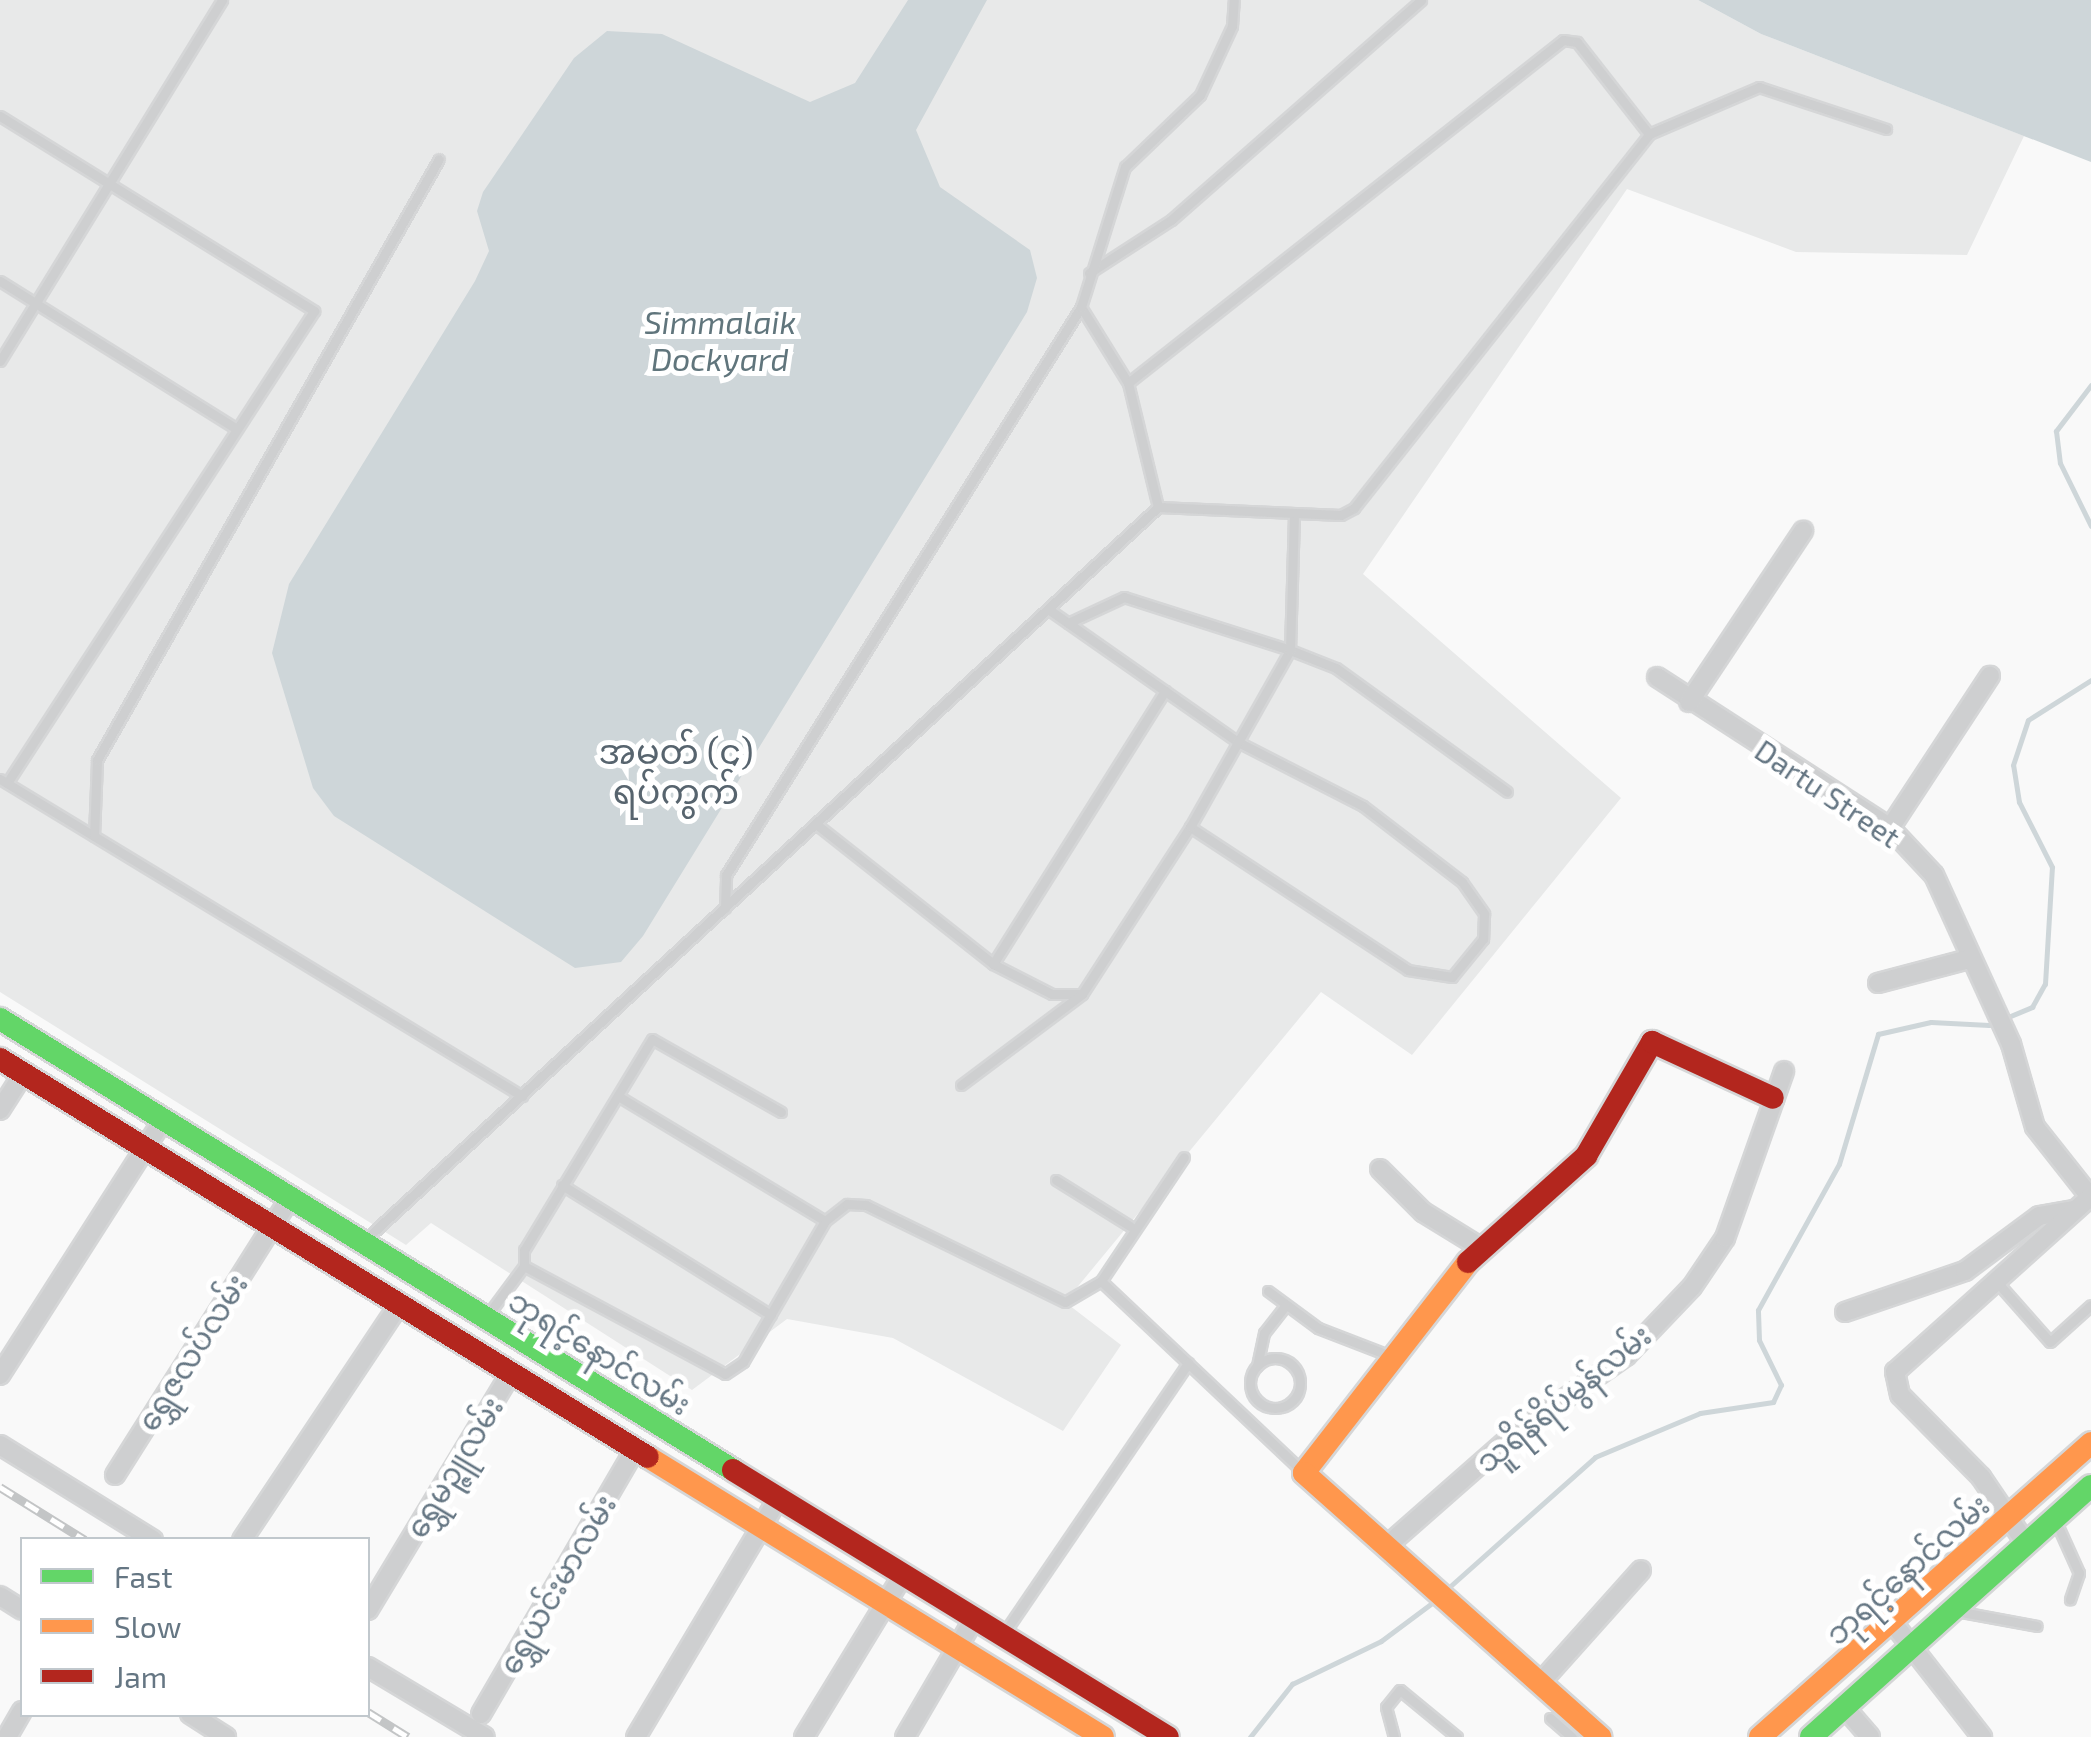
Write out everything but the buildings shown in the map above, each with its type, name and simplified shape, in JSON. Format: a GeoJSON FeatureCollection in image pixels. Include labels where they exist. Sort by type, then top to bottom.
{"type":"FeatureCollection","features":[{"type":"Feature","properties":{"kind":"main road","name":"ဘုရင့်နောင်လမ်း"},"geometry":{"type":"LineString","coordinates":[[0,1019],[1160,1735]]}},
{"type":"Feature","properties":{"kind":"main road"},"geometry":{"type":"LineString","coordinates":[[1600,1737],[1541,1682],[1426,1587],[1390,1544],[1304,1472],[1390,1356],[1480,1247],[1586,1156],[1652,1042],[1773,1098]]}},
{"type":"Feature","properties":{"kind":"main road"},"geometry":{"type":"LineString","coordinates":[[0,1059],[142,1151],[759,1531],[1106,1737]]}},
{"type":"Feature","properties":{"kind":"main road","name":"ဘုရင့်နောင်လမ်း"},"geometry":{"type":"LineString","coordinates":[[1760,1737],[2091,1443]]}},
{"type":"Feature","properties":{"kind":"main road","name":"ဘုရင့်နောင်လမ်း"},"geometry":{"type":"LineString","coordinates":[[1810,1737],[2091,1486]]}},
{"type":"Feature","properties":{"kind":"main road"},"geometry":{"type":"LineString","coordinates":[[1828,1680],[1847,1706]]}},
{"type":"Feature","properties":{"kind":"street"},"geometry":{"type":"LineString","coordinates":[[1689,702],[1804,530]]}},
{"type":"Feature","properties":{"kind":"street"},"geometry":{"type":"LineString","coordinates":[[1890,828],[1990,676]]}},
{"type":"Feature","properties":{"kind":"street","name":"Dartu Street"},"geometry":{"type":"LineString","coordinates":[[1657,677],[1689,702],[1890,828],[1934,874],[1969,959],[1990,993],[2011,1044],[2035,1127],[2091,1197]]}},
{"type":"Feature","properties":{"kind":"street"},"geometry":{"type":"LineString","coordinates":[[1878,983],[1969,959]]}},
{"type":"Feature","properties":{"kind":"street","name":"သူရိန်ရိပ်မွန်လမ်း"},"geometry":{"type":"LineString","coordinates":[[1390,1544],[1513,1435],[1626,1356],[1692,1287],[1725,1238],[1784,1070]]}},
{"type":"Feature","properties":{"kind":"street"},"geometry":{"type":"LineString","coordinates":[[0,1110],[24,1074]]}},
{"type":"Feature","properties":{"kind":"street"},"geometry":{"type":"LineString","coordinates":[[0,1375],[163,1120]]}},
{"type":"Feature","properties":{"kind":"street"},"geometry":{"type":"LineString","coordinates":[[1380,1168],[1423,1212],[1480,1247]]}},
{"type":"Feature","properties":{"kind":"street"},"geometry":{"type":"LineString","coordinates":[[2027,1545],[1981,1478],[1900,1395],[1895,1372],[2091,1197]]}},
{"type":"Feature","properties":{"kind":"street","name":"ရွှေဇလပ်လမ်း"},"geometry":{"type":"LineString","coordinates":[[115,1475],[290,1200]]}},
{"type":"Feature","properties":{"kind":"street"},"geometry":{"type":"LineString","coordinates":[[1844,1312],[1865,1312],[1965,1271],[2040,1216],[2074,1210]]}},
{"type":"Feature","properties":{"kind":"street"},"geometry":{"type":"LineString","coordinates":[[342,1274],[360,1243]]}},
{"type":"Feature","properties":{"kind":"street"},"geometry":{"type":"LineString","coordinates":[[244,1537],[398,1306]]}},
{"type":"Feature","properties":{"kind":"street","name":"ရွှေမဉ္ဇူလမ်း"},"geometry":{"type":"LineString","coordinates":[[370,1607],[509,1376]]}},
{"type":"Feature","properties":{"kind":"street"},"geometry":{"type":"LineString","coordinates":[[0,1445],[148,1537]]}},
{"type":"Feature","properties":{"kind":"street","name":"ရွှေယင်းမာလမ်း"},"geometry":{"type":"LineString","coordinates":[[481,1714],[633,1453]]}},
{"type":"Feature","properties":{"kind":"street"},"geometry":{"type":"LineString","coordinates":[[636,1737],[778,1500]]}},
{"type":"Feature","properties":{"kind":"street"},"geometry":{"type":"LineString","coordinates":[[1541,1682],[1641,1570]]}},
{"type":"Feature","properties":{"kind":"street"},"geometry":{"type":"LineString","coordinates":[[804,1737],[903,1575]]}},
{"type":"Feature","properties":{"kind":"street"},"geometry":{"type":"LineString","coordinates":[[905,1737],[974,1618]]}},
{"type":"Feature","properties":{"kind":"street"},"geometry":{"type":"LineString","coordinates":[[1892,1622],[1982,1737]]}},
{"type":"Feature","properties":{"kind":"street"},"geometry":{"type":"LineString","coordinates":[[370,1668],[485,1737]]}},
{"type":"Feature","properties":{"kind":"street"},"geometry":{"type":"LineString","coordinates":[[1847,1706],[1870,1737]]}},
{"type":"Feature","properties":{"kind":"street"},"geometry":{"type":"LineString","coordinates":[[195,1717],[226,1737]]}},
{"type":"Feature","properties":{"kind":"lane"},"geometry":{"type":"LineString","coordinates":[[0,361],[222,0]]}},
{"type":"Feature","properties":{"kind":"lane"},"geometry":{"type":"LineString","coordinates":[[725,908],[726,874],[1080,306],[1125,167],[1200,95],[1234,0]]}},
{"type":"Feature","properties":{"kind":"lane"},"geometry":{"type":"LineString","coordinates":[[1090,273],[1171,220],[1421,0]]}},
{"type":"Feature","properties":{"kind":"lane"},"geometry":{"type":"LineString","coordinates":[[1128,383],[1563,40],[1577,42],[1649,134]]}},
{"type":"Feature","properties":{"kind":"lane"},"geometry":{"type":"LineString","coordinates":[[360,1243],[1158,507],[1341,515],[1365,498],[1649,134],[1758,87],[1886,128]]}},
{"type":"Feature","properties":{"kind":"lane"},"geometry":{"type":"LineString","coordinates":[[0,116],[314,311],[4,781],[522,1096]]}},
{"type":"Feature","properties":{"kind":"lane"},"geometry":{"type":"LineString","coordinates":[[94,836],[97,760],[440,159]]}},
{"type":"Feature","properties":{"kind":"lane"},"geometry":{"type":"LineString","coordinates":[[0,280],[238,429]]}},
{"type":"Feature","properties":{"kind":"lane"},"geometry":{"type":"LineString","coordinates":[[1080,306],[1128,383],[1158,507]]}},
{"type":"Feature","properties":{"kind":"lane"},"geometry":{"type":"LineString","coordinates":[[961,1085],[1082,994],[1190,827],[1290,650],[1294,513]]}},
{"type":"Feature","properties":{"kind":"lane"},"geometry":{"type":"LineString","coordinates":[[1068,624],[1124,597],[1290,650],[1336,668],[1507,792]]}},
{"type":"Feature","properties":{"kind":"lane"},"geometry":{"type":"LineString","coordinates":[[1048,609],[1238,742],[1362,806],[1462,882],[1484,914],[1483,938],[1452,978],[1408,970],[1190,827]]}},
{"type":"Feature","properties":{"kind":"lane"},"geometry":{"type":"LineString","coordinates":[[993,964],[1165,691]]}},
{"type":"Feature","properties":{"kind":"lane"},"geometry":{"type":"LineString","coordinates":[[816,824],[993,964],[1052,994],[1082,994]]}},
{"type":"Feature","properties":{"kind":"lane"},"geometry":{"type":"LineString","coordinates":[[487,1317],[524,1266],[562,1185],[618,1096],[645,1044],[660,1038],[781,1112]]}},
{"type":"Feature","properties":{"kind":"lane"},"geometry":{"type":"LineString","coordinates":[[618,1096],[825,1221]]}},
{"type":"Feature","properties":{"kind":"lane"},"geometry":{"type":"LineString","coordinates":[[524,1266],[716,1373],[744,1362],[825,1221],[848,1204],[866,1205],[1065,1302],[1101,1280],[1130,1226],[1184,1157]]}},
{"type":"Feature","properties":{"kind":"lane"},"geometry":{"type":"LineString","coordinates":[[1056,1180],[1130,1226]]}},
{"type":"Feature","properties":{"kind":"lane"},"geometry":{"type":"LineString","coordinates":[[562,1185],[771,1315]]}},
{"type":"Feature","properties":{"kind":"lane"},"geometry":{"type":"LineString","coordinates":[[1101,1280],[1304,1472]]}},
{"type":"Feature","properties":{"kind":"lane"},"geometry":{"type":"LineString","coordinates":[[1996,1281],[2050,1342],[2091,1305]]}},
{"type":"Feature","properties":{"kind":"lane"},"geometry":{"type":"LineString","coordinates":[[1268,1292],[1285,1306],[1390,1356]]}},
{"type":"Feature","properties":{"kind":"lane"},"geometry":{"type":"LineString","coordinates":[[1256,1366],[1274,1358],[1292,1364],[1300,1381],[1294,1399],[1277,1408],[1259,1402],[1250,1385],[1264,1334],[1285,1306]]}},
{"type":"Feature","properties":{"kind":"lane"},"geometry":{"type":"LineString","coordinates":[[1003,1635],[1188,1363]]}},
{"type":"Feature","properties":{"kind":"lane"},"geometry":{"type":"LineString","coordinates":[[2054,1520],[2079,1573],[2070,1599]]}},
{"type":"Feature","properties":{"kind":"lane"},"geometry":{"type":"LineString","coordinates":[[1954,1610],[2038,1626]]}},
{"type":"Feature","properties":{"kind":"lane"},"geometry":{"type":"LineString","coordinates":[[1394,1737],[1386,1708],[1400,1690],[1457,1737]]}},
{"type":"Feature","properties":{"kind":"lane"},"geometry":{"type":"LineString","coordinates":[[1106,1737],[1128,1712]]}},
{"type":"Feature","properties":{"kind":"lane"},"geometry":{"type":"LineString","coordinates":[[1550,1718],[1572,1737]]}},
{"type":"Feature","properties":{"kind":"shaded area"},"geometry":{"type":"Polygon","coordinates":[[[0,0],[1698,0],[1761,34],[2024,136],[1967,255],[1796,252],[1627,189],[1363,574],[1621,798],[1412,1055],[1321,992],[1065,1302],[1121,1345],[1063,1431],[893,1338],[787,1319],[692,1390],[431,1223],[406,1245],[0,992],[0,0]]]}},
{"type":"Feature","properties":{"kind":"water","name":"Simmalaik Dockyard"},"geometry":{"type":"Polygon","coordinates":[[[908,0],[987,0],[916,130],[940,187],[1030,250],[1037,278],[1027,312],[643,936],[621,962],[575,968],[334,816],[313,788],[272,653],[289,584],[475,281],[489,251],[477,211],[483,192],[574,58],[607,31],[662,34],[810,102],[855,83],[908,0]]]}},
{"type":"Feature","properties":{"kind":"water"},"geometry":{"type":"Polygon","coordinates":[[[1698,0],[2091,0],[2091,162],[1761,34],[1698,0]]]}},
{"type":"Feature","properties":{"kind":"waterway"},"geometry":{"type":"LineString","coordinates":[[2091,385],[2056,431],[2060,463],[2091,526]]}},
{"type":"Feature","properties":{"kind":"waterway"},"geometry":{"type":"LineString","coordinates":[[1447,1589],[1595,1457],[1700,1413],[1773,1402],[1781,1385],[1759,1340],[1758,1310],[1839,1164],[1878,1034],[1931,1022],[1989,1025],[2032,1007],[2045,984],[2052,867],[2019,802],[2013,765],[2028,720],[2091,680]]}},
{"type":"Feature","properties":{"kind":"waterway"},"geometry":{"type":"LineString","coordinates":[[1250,1737],[1292,1684],[1381,1641],[1436,1600]]}},
{"type":"Feature","properties":{"kind":"railway"},"geometry":{"type":"LineString","coordinates":[[0,1487],[80,1537]]}},
{"type":"Feature","properties":{"kind":"railway"},"geometry":{"type":"LineString","coordinates":[[370,1713],[408,1737]]}},
{"type":"Feature","properties":{"kind":"traffic: fast"},"geometry":{"type":"LineString","coordinates":[[0,1019],[733,1470]]}},
{"type":"Feature","properties":{"kind":"traffic: fast"},"geometry":{"type":"LineString","coordinates":[[1811,1737],[2091,1486]]}},
{"type":"Feature","properties":{"kind":"traffic: slow"},"geometry":{"type":"LineString","coordinates":[[1468,1262],[1304,1473],[1600,1737]]}},
{"type":"Feature","properties":{"kind":"traffic: slow"},"geometry":{"type":"LineString","coordinates":[[1760,1737],[2091,1443]]}},
{"type":"Feature","properties":{"kind":"traffic: slow"},"geometry":{"type":"LineString","coordinates":[[648,1457],[1103,1737]]}},
{"type":"Feature","properties":{"kind":"traffic: jam"},"geometry":{"type":"LineString","coordinates":[[1468,1262],[1586,1156],[1652,1042],[1773,1098]]}},
{"type":"Feature","properties":{"kind":"traffic: jam"},"geometry":{"type":"LineString","coordinates":[[0,1059],[648,1457]]}},
{"type":"Feature","properties":{"kind":"traffic: jam"},"geometry":{"type":"LineString","coordinates":[[733,1470],[1168,1737]]}},
{"type":"Feature","properties":{"kind":"district","name":"အမှတ် (၄) ရပ်ကွက်"},"geometry":{"type":"Point","coordinates":[676,770]}}]}
